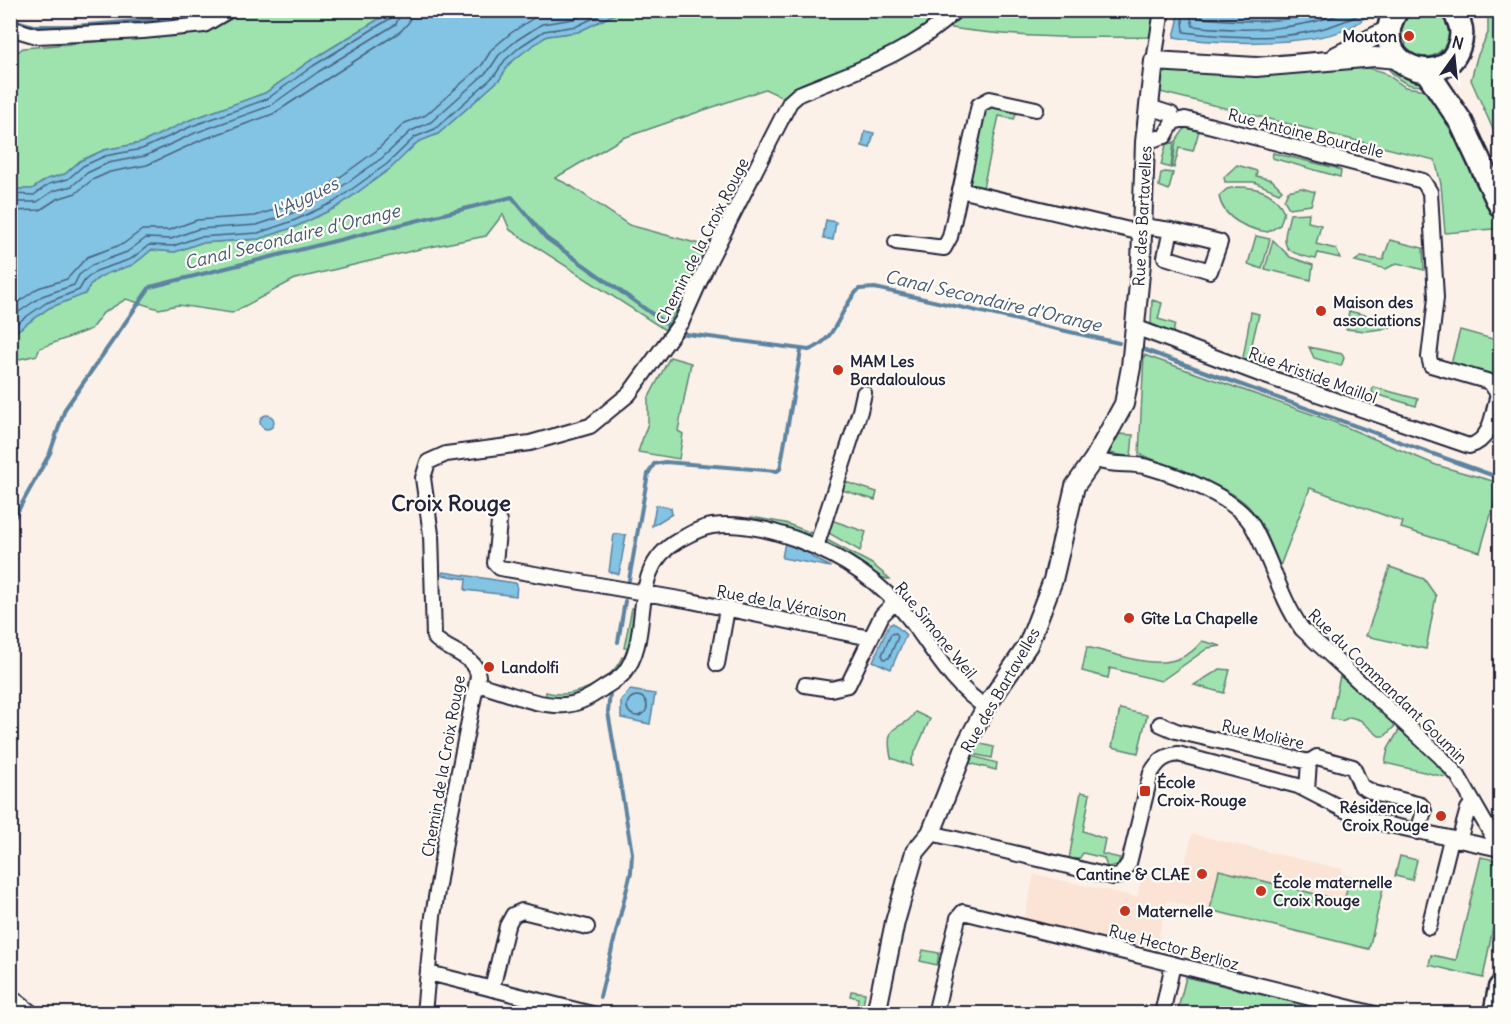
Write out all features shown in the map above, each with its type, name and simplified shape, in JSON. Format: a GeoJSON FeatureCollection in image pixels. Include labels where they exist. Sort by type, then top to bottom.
{"type":"FeatureCollection","features":[{"type":"Feature","properties":{"kind":"main road"},"geometry":{"type":"LineString","coordinates":[[1453,10],[1461,28],[1461,39],[1451,59],[1451,79],[1461,122]]}},
{"type":"Feature","properties":{"kind":"main road"},"geometry":{"type":"LineString","coordinates":[[1394,16],[1389,41],[1398,59],[1416,69],[1426,70],[1439,67],[1451,59]]}},
{"type":"Feature","properties":{"kind":"main road"},"geometry":{"type":"LineString","coordinates":[[1426,70],[1461,122],[1500,205]]}},
{"type":"Feature","properties":{"kind":"main road"},"geometry":{"type":"LineString","coordinates":[[1495,1014],[1500,988]]}},
{"type":"Feature","properties":{"kind":"street"},"geometry":{"type":"LineString","coordinates":[[10,28],[38,36],[143,31],[204,25],[230,10]]}},
{"type":"Feature","properties":{"kind":"street","name":"Chemin de la Croix Rouge"},"geometry":{"type":"LineString","coordinates":[[424,1014],[433,916],[446,836],[477,684],[477,670],[474,665],[441,645],[434,637],[431,615],[431,534],[423,478],[428,462],[446,454],[530,443],[590,426],[629,394],[682,321],[707,265],[790,102],[799,94],[897,54],[925,37],[956,10]]}},
{"type":"Feature","properties":{"kind":"street","name":"Rue des Bartavelles"},"geometry":{"type":"LineString","coordinates":[[876,1014],[895,922],[915,852],[931,833],[966,745],[986,707],[1028,645],[1053,580],[1075,486],[1094,459],[1124,404],[1135,327],[1145,142],[1162,10]]}},
{"type":"Feature","properties":{"kind":"street"},"geometry":{"type":"LineString","coordinates":[[1329,60],[1394,16]]}},
{"type":"Feature","properties":{"kind":"street"},"geometry":{"type":"LineString","coordinates":[[1154,61],[1256,67],[1375,57],[1398,59]]}},
{"type":"Feature","properties":{"kind":"street"},"geometry":{"type":"LineString","coordinates":[[896,242],[934,249],[944,248],[950,237],[980,105],[983,101],[990,99],[1036,109]]}},
{"type":"Feature","properties":{"kind":"street","name":"Rue Antoine Bourdelle"},"geometry":{"type":"LineString","coordinates":[[1149,107],[1166,110],[1172,114],[1173,122],[1185,120],[1356,162],[1418,178],[1428,186],[1436,298],[1429,357],[1435,368],[1490,382],[1496,388],[1498,394],[1487,435],[1481,443]]}},
{"type":"Feature","properties":{"kind":"street"},"geometry":{"type":"LineString","coordinates":[[1145,142],[1165,135],[1173,122]]}},
{"type":"Feature","properties":{"kind":"street"},"geometry":{"type":"LineString","coordinates":[[960,190],[1142,230],[1171,230]]}},
{"type":"Feature","properties":{"kind":"street","name":"Rue Aristide Maillol"},"geometry":{"type":"LineString","coordinates":[[1135,327],[1393,422],[1469,446],[1481,443]]}},
{"type":"Feature","properties":{"kind":"street"},"geometry":{"type":"LineString","coordinates":[[816,547],[864,393]]}},
{"type":"Feature","properties":{"kind":"street","name":"Rue du Commandant Goumin"},"geometry":{"type":"LineString","coordinates":[[1094,459],[1103,463],[1147,467],[1221,498],[1238,508],[1252,524],[1288,610],[1302,629],[1440,756],[1458,776],[1500,849]]}},
{"type":"Feature","properties":{"kind":"street","name":"Rue de la Véraison"},"geometry":{"type":"LineString","coordinates":[[499,522],[495,563],[500,568],[727,609],[870,638]]}},
{"type":"Feature","properties":{"kind":"street","name":"Rue Simone Weil"},"geometry":{"type":"LineString","coordinates":[[477,684],[553,705],[579,702],[598,692],[623,675],[631,662],[644,594],[652,566],[659,554],[699,529],[724,525],[783,534],[816,547],[872,578],[895,602],[961,689],[986,707]]}},
{"type":"Feature","properties":{"kind":"street"},"geometry":{"type":"LineString","coordinates":[[805,685],[831,689],[848,685],[882,615],[895,602]]}},
{"type":"Feature","properties":{"kind":"street"},"geometry":{"type":"LineString","coordinates":[[717,663],[727,609]]}},
{"type":"Feature","properties":{"kind":"street","name":"Rue Molière"},"geometry":{"type":"LineString","coordinates":[[1160,724],[1176,731],[1308,762],[1317,757],[1353,766],[1361,786],[1421,805],[1424,811],[1418,832]]}},
{"type":"Feature","properties":{"kind":"street"},"geometry":{"type":"LineString","coordinates":[[931,833],[1106,875],[1120,876],[1129,863],[1148,780],[1158,762],[1167,756],[1178,754],[1307,790],[1362,819],[1500,849]]}},
{"type":"Feature","properties":{"kind":"street"},"geometry":{"type":"LineString","coordinates":[[1307,790],[1308,762]]}},
{"type":"Feature","properties":{"kind":"street"},"geometry":{"type":"LineString","coordinates":[[1429,927],[1455,840],[1473,802]]}},
{"type":"Feature","properties":{"kind":"street"},"geometry":{"type":"LineString","coordinates":[[492,989],[507,926],[513,915],[522,911],[587,927]]}},
{"type":"Feature","properties":{"kind":"street","name":"Rue Hector Berlioz"},"geometry":{"type":"LineString","coordinates":[[935,1014],[958,918],[963,912],[1376,1014]]}},
{"type":"Feature","properties":{"kind":"street"},"geometry":{"type":"LineString","coordinates":[[1162,1014],[1173,964]]}},
{"type":"Feature","properties":{"kind":"street"},"geometry":{"type":"LineString","coordinates":[[429,973],[592,1014]]}},
{"type":"Feature","properties":{"kind":"street"},"geometry":{"type":"LineString","coordinates":[[10,996],[33,1014]]}},
{"type":"Feature","properties":{"kind":"shaded area","name":"École maternelle Croix Rouge"},"geometry":{"type":"Polygon","coordinates":[[[1192,834],[1343,869],[1342,874],[1385,883],[1369,951],[1167,901],[1157,943],[1151,950],[1024,919],[1034,874],[1137,897],[1143,871],[1181,879],[1192,834]]]}},
{"type":"Feature","properties":{"kind":"green space"},"geometry":{"type":"Polygon","coordinates":[[[1434,10],[1443,18],[1448,27],[1445,46],[1438,53],[1429,57],[1417,56],[1404,50],[1406,43],[1398,33],[1402,20],[1418,11],[1434,10]]]}},
{"type":"Feature","properties":{"kind":"green space"},"geometry":{"type":"Polygon","coordinates":[[[245,11],[392,11],[310,61],[265,93],[190,120],[141,143],[104,150],[80,161],[65,174],[47,179],[32,189],[11,189],[11,57],[23,48],[208,32],[245,11]]]}},
{"type":"Feature","properties":{"kind":"green space"},"geometry":{"type":"Polygon","coordinates":[[[621,11],[948,11],[897,48],[782,97],[765,89],[623,138],[555,178],[571,186],[629,225],[714,248],[665,330],[510,230],[503,214],[486,236],[420,249],[295,279],[232,313],[178,305],[159,309],[126,299],[103,313],[91,329],[40,348],[37,355],[11,361],[11,335],[49,308],[85,294],[99,278],[132,265],[151,250],[175,252],[200,243],[259,239],[295,227],[337,207],[391,168],[418,141],[438,134],[500,79],[509,64],[525,51],[547,36],[578,32],[621,11]]]}},
{"type":"Feature","properties":{"kind":"green space"},"geometry":{"type":"Polygon","coordinates":[[[963,11],[1156,11],[1150,37],[1098,37],[1021,35],[945,27],[963,11]]]}},
{"type":"Feature","properties":{"kind":"green space"},"geometry":{"type":"Polygon","coordinates":[[[1483,11],[1500,11],[1500,145],[1471,80],[1477,57],[1488,33],[1488,16],[1483,11]]]}},
{"type":"Feature","properties":{"kind":"green space"},"geometry":{"type":"Polygon","coordinates":[[[1385,64],[1426,84],[1407,84],[1385,64]]]}},
{"type":"Feature","properties":{"kind":"green space"},"geometry":{"type":"Polygon","coordinates":[[[1356,65],[1383,72],[1405,87],[1433,91],[1483,184],[1498,221],[1500,235],[1493,229],[1445,233],[1441,184],[1435,160],[1160,92],[1160,77],[1170,69],[1240,72],[1309,70],[1356,65]]]}},
{"type":"Feature","properties":{"kind":"green space"},"geometry":{"type":"Polygon","coordinates":[[[988,106],[1017,111],[1014,119],[999,116],[982,192],[974,190],[968,183],[983,110],[988,106]]]}},
{"type":"Feature","properties":{"kind":"green space"},"geometry":{"type":"Polygon","coordinates":[[[1185,128],[1199,131],[1193,151],[1179,148],[1174,168],[1172,167],[1176,141],[1185,128]]]}},
{"type":"Feature","properties":{"kind":"green space"},"geometry":{"type":"Polygon","coordinates":[[[1174,142],[1171,168],[1161,165],[1166,145],[1174,142]]]}},
{"type":"Feature","properties":{"kind":"green space"},"geometry":{"type":"Polygon","coordinates":[[[1273,153],[1336,168],[1341,171],[1340,177],[1272,158],[1273,153]]]}},
{"type":"Feature","properties":{"kind":"green space"},"geometry":{"type":"Polygon","coordinates":[[[1237,165],[1257,171],[1256,176],[1272,180],[1282,190],[1279,193],[1254,182],[1225,182],[1224,177],[1237,165]]]}},
{"type":"Feature","properties":{"kind":"green space"},"geometry":{"type":"Polygon","coordinates":[[[1161,173],[1173,173],[1169,190],[1159,186],[1161,173]]]}},
{"type":"Feature","properties":{"kind":"green space"},"geometry":{"type":"Polygon","coordinates":[[[1252,188],[1271,195],[1284,212],[1280,225],[1268,232],[1244,225],[1231,217],[1221,204],[1219,196],[1227,189],[1252,188]]]}},
{"type":"Feature","properties":{"kind":"green space"},"geometry":{"type":"Polygon","coordinates":[[[1301,188],[1315,192],[1311,205],[1289,208],[1284,200],[1288,191],[1301,188]]]}},
{"type":"Feature","properties":{"kind":"green space"},"geometry":{"type":"Polygon","coordinates":[[[1309,213],[1308,222],[1321,225],[1316,244],[1336,249],[1340,258],[1318,253],[1316,259],[1295,253],[1286,246],[1285,233],[1290,214],[1309,213]]]}},
{"type":"Feature","properties":{"kind":"green space"},"geometry":{"type":"Polygon","coordinates":[[[1256,236],[1270,239],[1262,269],[1248,264],[1256,236]]]}},
{"type":"Feature","properties":{"kind":"green space"},"geometry":{"type":"Polygon","coordinates":[[[1273,240],[1290,257],[1313,265],[1311,280],[1265,269],[1273,240]]]}},
{"type":"Feature","properties":{"kind":"green space"},"geometry":{"type":"Polygon","coordinates":[[[1390,240],[1423,248],[1424,270],[1397,263],[1386,269],[1355,261],[1361,257],[1383,260],[1390,240]]]}},
{"type":"Feature","properties":{"kind":"green space"},"geometry":{"type":"Polygon","coordinates":[[[1152,300],[1162,303],[1158,319],[1175,324],[1173,333],[1151,324],[1152,300]]]}},
{"type":"Feature","properties":{"kind":"green space"},"geometry":{"type":"Polygon","coordinates":[[[1349,311],[1393,322],[1390,328],[1366,331],[1346,329],[1349,311]]]}},
{"type":"Feature","properties":{"kind":"green space"},"geometry":{"type":"Polygon","coordinates":[[[1251,312],[1259,314],[1251,348],[1267,354],[1264,368],[1243,358],[1251,312]]]}},
{"type":"Feature","properties":{"kind":"green space"},"geometry":{"type":"Polygon","coordinates":[[[1460,330],[1500,341],[1500,380],[1488,373],[1451,364],[1460,330]]]}},
{"type":"Feature","properties":{"kind":"green space"},"geometry":{"type":"Polygon","coordinates":[[[1309,347],[1342,354],[1344,358],[1341,366],[1314,358],[1309,347]]]}},
{"type":"Feature","properties":{"kind":"green space"},"geometry":{"type":"Polygon","coordinates":[[[1144,355],[1334,422],[1436,465],[1500,483],[1480,552],[1401,528],[1403,522],[1310,488],[1280,566],[1258,519],[1247,505],[1226,490],[1139,454],[1144,355]]]}},
{"type":"Feature","properties":{"kind":"green space"},"geometry":{"type":"Polygon","coordinates":[[[670,357],[691,363],[678,431],[683,434],[679,459],[638,452],[648,423],[648,399],[670,357]]]}},
{"type":"Feature","properties":{"kind":"green space"},"geometry":{"type":"Polygon","coordinates":[[[1373,387],[1418,399],[1416,406],[1372,393],[1373,387]]]}},
{"type":"Feature","properties":{"kind":"green space"},"geometry":{"type":"Polygon","coordinates":[[[1118,434],[1133,435],[1131,457],[1109,453],[1118,434]]]}},
{"type":"Feature","properties":{"kind":"green space"},"geometry":{"type":"Polygon","coordinates":[[[842,481],[877,492],[875,500],[842,490],[842,481]]]}},
{"type":"Feature","properties":{"kind":"green space"},"geometry":{"type":"Polygon","coordinates":[[[751,517],[785,523],[812,533],[803,535],[750,522],[751,517]]]}},
{"type":"Feature","properties":{"kind":"green space"},"geometry":{"type":"Polygon","coordinates":[[[831,520],[866,532],[860,551],[827,532],[831,520]]]}},
{"type":"Feature","properties":{"kind":"green space"},"geometry":{"type":"Polygon","coordinates":[[[825,539],[872,564],[890,579],[855,563],[825,539]]]}},
{"type":"Feature","properties":{"kind":"green space"},"geometry":{"type":"Polygon","coordinates":[[[1390,567],[1424,579],[1436,596],[1426,649],[1366,636],[1390,567]]]}},
{"type":"Feature","properties":{"kind":"green space"},"geometry":{"type":"Polygon","coordinates":[[[632,608],[637,608],[630,649],[624,648],[632,608]]]}},
{"type":"Feature","properties":{"kind":"green space"},"geometry":{"type":"Polygon","coordinates":[[[1202,641],[1221,646],[1208,648],[1161,681],[1110,668],[1108,678],[1082,671],[1087,647],[1148,662],[1163,662],[1190,653],[1202,641]]]}},
{"type":"Feature","properties":{"kind":"green space"},"geometry":{"type":"Polygon","coordinates":[[[622,657],[627,659],[620,669],[591,690],[580,695],[556,699],[545,698],[546,692],[567,693],[590,687],[609,674],[622,657]]]}},
{"type":"Feature","properties":{"kind":"green space"},"geometry":{"type":"Polygon","coordinates":[[[1220,669],[1230,670],[1224,693],[1194,685],[1220,669]]]}},
{"type":"Feature","properties":{"kind":"green space"},"geometry":{"type":"Polygon","coordinates":[[[1340,676],[1396,725],[1385,736],[1379,736],[1360,720],[1350,717],[1342,721],[1331,718],[1340,676]]]}},
{"type":"Feature","properties":{"kind":"green space"},"geometry":{"type":"Polygon","coordinates":[[[1120,709],[1147,715],[1138,753],[1112,747],[1120,709]]]}},
{"type":"Feature","properties":{"kind":"green space"},"geometry":{"type":"Polygon","coordinates":[[[915,712],[930,719],[911,761],[912,766],[891,758],[889,745],[892,731],[910,719],[915,712]]]}},
{"type":"Feature","properties":{"kind":"green space"},"geometry":{"type":"Polygon","coordinates":[[[1399,730],[1431,757],[1446,775],[1445,777],[1385,763],[1388,749],[1399,730]]]}},
{"type":"Feature","properties":{"kind":"green space"},"geometry":{"type":"Polygon","coordinates":[[[977,743],[994,747],[992,758],[972,754],[977,743]]]}},
{"type":"Feature","properties":{"kind":"green space"},"geometry":{"type":"Polygon","coordinates":[[[972,756],[997,763],[996,770],[969,763],[972,756]]]}},
{"type":"Feature","properties":{"kind":"green space"},"geometry":{"type":"Polygon","coordinates":[[[1081,792],[1090,794],[1083,831],[1105,839],[1102,854],[1120,858],[1118,865],[1107,867],[1104,858],[1083,853],[1079,859],[1069,859],[1081,792]]]}},
{"type":"Feature","properties":{"kind":"green space"},"geometry":{"type":"Polygon","coordinates":[[[1400,856],[1417,860],[1412,880],[1395,876],[1400,856]]]}},
{"type":"Feature","properties":{"kind":"green space"},"geometry":{"type":"Polygon","coordinates":[[[1481,857],[1500,861],[1500,892],[1483,978],[1429,965],[1431,955],[1456,960],[1481,857]]]}},
{"type":"Feature","properties":{"kind":"green space"},"geometry":{"type":"Polygon","coordinates":[[[1219,870],[1344,901],[1350,877],[1384,884],[1369,949],[1210,910],[1219,870]]]}},
{"type":"Feature","properties":{"kind":"green space"},"geometry":{"type":"Polygon","coordinates":[[[923,950],[939,953],[937,965],[920,961],[923,950]]]}},
{"type":"Feature","properties":{"kind":"green space"},"geometry":{"type":"Polygon","coordinates":[[[1186,977],[1340,1013],[1177,1013],[1186,977]]]}},
{"type":"Feature","properties":{"kind":"green space"},"geometry":{"type":"Polygon","coordinates":[[[851,991],[865,993],[862,1013],[856,1013],[858,998],[850,996],[851,991]]]}},
{"type":"Feature","properties":{"kind":"water","name":"L'Aygues"},"geometry":{"type":"Polygon","coordinates":[[[392,11],[621,11],[578,32],[547,36],[525,51],[509,64],[500,79],[438,134],[418,142],[391,168],[337,207],[295,227],[259,239],[200,243],[175,252],[151,250],[132,265],[99,277],[85,294],[49,308],[11,335],[11,189],[32,189],[47,179],[65,174],[80,161],[104,150],[141,143],[190,120],[265,93],[310,61],[392,11]]]}},
{"type":"Feature","properties":{"kind":"water"},"geometry":{"type":"Polygon","coordinates":[[[1176,11],[1369,11],[1356,24],[1336,33],[1309,39],[1279,42],[1218,42],[1174,37],[1178,21],[1176,11]]]}},
{"type":"Feature","properties":{"kind":"water"},"geometry":{"type":"Polygon","coordinates":[[[865,131],[874,133],[870,148],[862,146],[865,131]]]}},
{"type":"Feature","properties":{"kind":"water"},"geometry":{"type":"Polygon","coordinates":[[[826,220],[836,222],[833,240],[823,238],[826,220]]]}},
{"type":"Feature","properties":{"kind":"water"},"geometry":{"type":"Polygon","coordinates":[[[264,415],[270,415],[274,422],[270,429],[264,429],[260,425],[260,419],[264,415]]]}},
{"type":"Feature","properties":{"kind":"water"},"geometry":{"type":"Polygon","coordinates":[[[656,505],[671,508],[672,514],[652,526],[656,505]]]}},
{"type":"Feature","properties":{"kind":"water"},"geometry":{"type":"Polygon","coordinates":[[[614,534],[626,535],[619,574],[609,572],[614,534]]]}},
{"type":"Feature","properties":{"kind":"water"},"geometry":{"type":"Polygon","coordinates":[[[785,542],[813,553],[812,557],[831,567],[782,558],[785,542]]]}},
{"type":"Feature","properties":{"kind":"water"},"geometry":{"type":"Polygon","coordinates":[[[443,572],[515,583],[517,584],[516,596],[465,590],[466,579],[442,575],[443,572]]]}},
{"type":"Feature","properties":{"kind":"water"},"geometry":{"type":"Polygon","coordinates":[[[893,623],[906,635],[891,669],[873,661],[889,625],[893,623]]]}},
{"type":"Feature","properties":{"kind":"water"},"geometry":{"type":"Polygon","coordinates":[[[630,690],[655,694],[650,724],[621,718],[621,700],[630,690]]]}},
{"type":"Feature","properties":{"kind":"waterway"},"geometry":{"type":"LineString","coordinates":[[10,19],[33,26],[75,26],[187,17],[208,10]]}},
{"type":"Feature","properties":{"kind":"waterway","name":"Canal Secondaire d'Orange"},"geometry":{"type":"LineString","coordinates":[[10,525],[50,453],[65,409],[150,287],[512,197],[546,238],[669,326]]}},
{"type":"Feature","properties":{"kind":"waterway","name":"Canal Secondaire d'Orange"},"geometry":{"type":"LineString","coordinates":[[679,333],[809,350],[818,346],[832,332],[859,289],[875,288],[1119,343]]}},
{"type":"Feature","properties":{"kind":"waterway","name":"Canal Secondaire d'Orange"},"geometry":{"type":"LineString","coordinates":[[1142,349],[1500,478]]}},
{"type":"Feature","properties":{"kind":"waterway"},"geometry":{"type":"LineString","coordinates":[[629,580],[648,474],[654,464],[665,462],[777,471],[780,469],[801,351]]}},
{"type":"Feature","properties":{"kind":"waterway"},"geometry":{"type":"LineString","coordinates":[[618,642],[625,601]]}},
{"type":"Feature","properties":{"kind":"waterway"},"geometry":{"type":"LineString","coordinates":[[600,997],[631,872],[632,853],[608,712],[610,693]]}},
{"type":"Feature","properties":{"kind":"place","name":"Mouton"},"geometry":{"type":"Point","coordinates":[1409,36]}},
{"type":"Feature","properties":{"kind":"place","name":"Maison des associations"},"geometry":{"type":"Point","coordinates":[1321,311]}},
{"type":"Feature","properties":{"kind":"place","name":"MAM Les Bardaloulous"},"geometry":{"type":"Point","coordinates":[838,370]}},
{"type":"Feature","properties":{"kind":"place","name":"Gîte La Chapelle"},"geometry":{"type":"Point","coordinates":[1129,618]}},
{"type":"Feature","properties":{"kind":"place","name":"Landolfi"},"geometry":{"type":"Point","coordinates":[489,667]}},
{"type":"Feature","properties":{"kind":"place","name":"École Croix-Rouge"},"geometry":{"type":"Point","coordinates":[1145,791]}},
{"type":"Feature","properties":{"kind":"place","name":"Résidence la Croix Rouge"},"geometry":{"type":"Point","coordinates":[1441,816]}},
{"type":"Feature","properties":{"kind":"place","name":"Cantine & CLAE"},"geometry":{"type":"Point","coordinates":[1202,874]}},
{"type":"Feature","properties":{"kind":"place","name":"École maternelle Croix Rouge"},"geometry":{"type":"Point","coordinates":[1261,891]}},
{"type":"Feature","properties":{"kind":"place","name":"Maternelle"},"geometry":{"type":"Point","coordinates":[1125,911]}},
{"type":"Feature","properties":{"kind":"district","name":"Croix Rouge"},"geometry":{"type":"Point","coordinates":[451,503]}}]}
